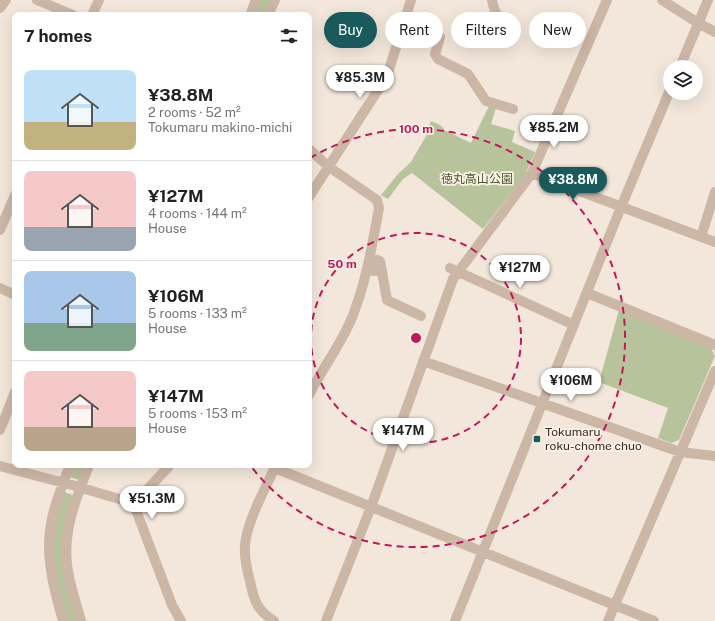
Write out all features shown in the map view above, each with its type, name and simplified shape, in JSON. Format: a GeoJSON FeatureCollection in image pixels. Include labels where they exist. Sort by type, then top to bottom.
{"type":"FeatureCollection","features":[{"type":"Feature","properties":{"kind":"street"},"geometry":{"type":"LineString","coordinates":[[0,8],[6,0]]}},
{"type":"Feature","properties":{"kind":"street"},"geometry":{"type":"LineString","coordinates":[[37,0],[66,12]]}},
{"type":"Feature","properties":{"kind":"street"},"geometry":{"type":"LineString","coordinates":[[93,12],[99,0]]}},
{"type":"Feature","properties":{"kind":"street"},"geometry":{"type":"LineString","coordinates":[[251,12],[256,0]]}},
{"type":"Feature","properties":{"kind":"street"},"geometry":{"type":"LineString","coordinates":[[269,12],[274,0]]}},
{"type":"Feature","properties":{"kind":"street"},"geometry":{"type":"LineString","coordinates":[[407,12],[411,0]]}},
{"type":"Feature","properties":{"kind":"street"},"geometry":{"type":"LineString","coordinates":[[492,0],[495,12]]}},
{"type":"Feature","properties":{"kind":"street"},"geometry":{"type":"LineString","coordinates":[[326,621],[371,507],[423,361],[435,321],[453,279],[454,270],[532,174],[607,0]]}},
{"type":"Feature","properties":{"kind":"street"},"geometry":{"type":"LineString","coordinates":[[662,0],[715,32]]}},
{"type":"Feature","properties":{"kind":"street"},"geometry":{"type":"LineString","coordinates":[[683,60],[708,0]]}},
{"type":"Feature","properties":{"kind":"street"},"geometry":{"type":"LineString","coordinates":[[312,193],[387,76],[396,48]]}},
{"type":"Feature","properties":{"kind":"street"},"geometry":{"type":"LineString","coordinates":[[437,48],[435,54],[438,60],[468,74],[486,101],[513,109]]}},
{"type":"Feature","properties":{"kind":"street"},"geometry":{"type":"LineString","coordinates":[[455,621],[621,207],[666,100]]}},
{"type":"Feature","properties":{"kind":"street"},"geometry":{"type":"LineString","coordinates":[[312,152],[329,167],[377,200],[379,208],[374,254],[353,316],[341,340],[312,390]]}},
{"type":"Feature","properties":{"kind":"street"},"geometry":{"type":"LineString","coordinates":[[532,174],[715,242]]}},
{"type":"Feature","properties":{"kind":"street"},"geometry":{"type":"LineString","coordinates":[[701,237],[715,192]]}},
{"type":"Feature","properties":{"kind":"street"},"geometry":{"type":"LineString","coordinates":[[0,230],[12,202]]}},
{"type":"Feature","properties":{"kind":"street"},"geometry":{"type":"LineString","coordinates":[[368,270],[376,271],[377,260],[380,261],[387,300],[421,316]]}},
{"type":"Feature","properties":{"kind":"street"},"geometry":{"type":"LineString","coordinates":[[454,270],[574,325]]}},
{"type":"Feature","properties":{"kind":"street"},"geometry":{"type":"LineString","coordinates":[[0,288],[12,294]]}},
{"type":"Feature","properties":{"kind":"street"},"geometry":{"type":"LineString","coordinates":[[587,293],[715,345]]}},
{"type":"Feature","properties":{"kind":"street"},"geometry":{"type":"LineString","coordinates":[[423,361],[680,452],[715,456]]}},
{"type":"Feature","properties":{"kind":"street"},"geometry":{"type":"LineString","coordinates":[[608,621],[715,371]]}},
{"type":"Feature","properties":{"kind":"street"},"geometry":{"type":"LineString","coordinates":[[0,430],[12,400]]}},
{"type":"Feature","properties":{"kind":"street"},"geometry":{"type":"LineString","coordinates":[[0,466],[80,487],[126,501],[132,506],[136,510],[172,605],[181,621]]}},
{"type":"Feature","properties":{"kind":"street"},"geometry":{"type":"LineString","coordinates":[[63,621],[50,564],[49,544],[51,524],[56,502],[69,468]]}},
{"type":"Feature","properties":{"kind":"street"},"geometry":{"type":"LineString","coordinates":[[81,621],[70,580],[66,547],[72,510],[88,468]]}},
{"type":"Feature","properties":{"kind":"street"},"geometry":{"type":"LineString","coordinates":[[132,506],[167,468]]}},
{"type":"Feature","properties":{"kind":"street"},"geometry":{"type":"LineString","coordinates":[[274,621],[258,608],[253,598],[245,545],[249,526],[275,468]]}},
{"type":"Feature","properties":{"kind":"street"},"geometry":{"type":"LineString","coordinates":[[281,468],[371,507],[654,621]]}},
{"type":"Feature","properties":{"kind":"green space"},"geometry":{"type":"Polygon","coordinates":[[[260,0],[271,0],[265,12],[254,12],[260,0]]]}},
{"type":"Feature","properties":{"kind":"green space","name":"徳丸高山公園"},"geometry":{"type":"Polygon","coordinates":[[[489,106],[496,108],[491,124],[515,131],[512,142],[535,152],[525,175],[483,229],[412,173],[403,179],[388,199],[381,195],[398,174],[411,162],[426,136],[431,121],[440,125],[446,131],[471,143],[489,106]]]}},
{"type":"Feature","properties":{"kind":"green space"},"geometry":{"type":"Polygon","coordinates":[[[619,310],[711,348],[715,356],[679,440],[671,443],[658,438],[668,408],[599,382],[619,310]]]}},
{"type":"Feature","properties":{"kind":"green space"},"geometry":{"type":"Polygon","coordinates":[[[73,468],[85,468],[80,480],[69,477],[73,468]]]}},
{"type":"Feature","properties":{"kind":"green space"},"geometry":{"type":"Polygon","coordinates":[[[64,492],[73,495],[63,548],[77,621],[66,621],[54,562],[53,550],[57,513],[64,492]]]}},
{"type":"Feature","properties":{"kind":"place","name":"Tokumaru roku-chome chuo"},"geometry":{"type":"Point","coordinates":[537,439]}}]}
